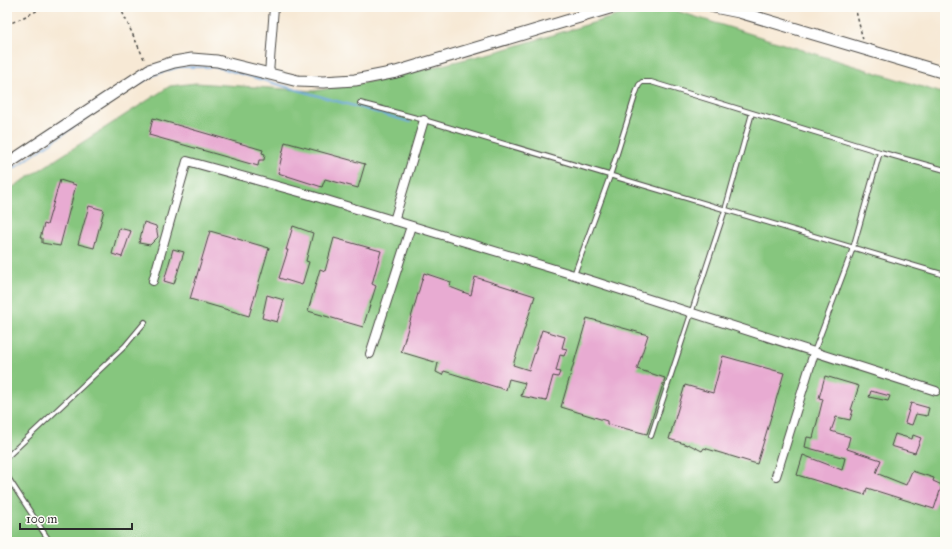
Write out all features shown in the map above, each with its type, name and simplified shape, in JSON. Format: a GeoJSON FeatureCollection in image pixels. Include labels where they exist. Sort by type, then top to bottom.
{"type":"FeatureCollection","features":[{"type":"Feature","properties":{"kind":"street"},"geometry":{"type":"LineString","coordinates":[[269,74],[274,7]]}},
{"type":"Feature","properties":{"kind":"street"},"geometry":{"type":"LineString","coordinates":[[7,164],[149,70],[174,62],[192,59],[217,61],[298,81],[324,82],[355,80],[396,72],[613,7]]}},
{"type":"Feature","properties":{"kind":"street"},"geometry":{"type":"LineString","coordinates":[[714,7],[739,12],[866,51],[945,73]]}},
{"type":"Feature","properties":{"kind":"street"},"geometry":{"type":"LineString","coordinates":[[394,221],[424,120]]}},
{"type":"Feature","properties":{"kind":"street"},"geometry":{"type":"LineString","coordinates":[[153,281],[187,161],[310,195],[574,275],[936,391]]}},
{"type":"Feature","properties":{"kind":"street"},"geometry":{"type":"LineString","coordinates":[[370,354],[411,226]]}},
{"type":"Feature","properties":{"kind":"street"},"geometry":{"type":"LineString","coordinates":[[776,476],[814,353]]}},
{"type":"Feature","properties":{"kind":"lane"},"geometry":{"type":"LineString","coordinates":[[574,275],[610,176],[636,93],[642,82],[651,82],[880,152],[945,170]]}},
{"type":"Feature","properties":{"kind":"lane"},"geometry":{"type":"LineString","coordinates":[[360,103],[424,120],[945,275]]}},
{"type":"Feature","properties":{"kind":"lane"},"geometry":{"type":"LineString","coordinates":[[651,436],[725,210],[752,113]]}},
{"type":"Feature","properties":{"kind":"lane"},"geometry":{"type":"LineString","coordinates":[[814,353],[853,248],[880,152]]}},
{"type":"Feature","properties":{"kind":"lane"},"geometry":{"type":"LineString","coordinates":[[7,457],[125,346],[145,322]]}},
{"type":"Feature","properties":{"kind":"lane"},"geometry":{"type":"LineString","coordinates":[[7,476],[50,542]]}},
{"type":"Feature","properties":{"kind":"path"},"geometry":{"type":"LineString","coordinates":[[7,25],[46,7]]}},
{"type":"Feature","properties":{"kind":"path"},"geometry":{"type":"LineString","coordinates":[[120,7],[149,70]]}},
{"type":"Feature","properties":{"kind":"path"},"geometry":{"type":"LineString","coordinates":[[855,7],[866,51]]}},
{"type":"Feature","properties":{"kind":"green space"},"geometry":{"type":"Polygon","coordinates":[[[646,7],[670,9],[945,94],[945,542],[7,542],[7,191],[170,86],[196,83],[314,91],[389,78],[499,51],[646,7]]]}},
{"type":"Feature","properties":{"kind":"building"},"geometry":{"type":"Polygon","coordinates":[[[153,118],[263,150],[262,153],[265,154],[264,160],[259,160],[258,166],[149,135],[153,118]]]}},
{"type":"Feature","properties":{"kind":"building"},"geometry":{"type":"Polygon","coordinates":[[[285,142],[365,164],[358,188],[325,179],[322,187],[278,173],[285,142]]]}},
{"type":"Feature","properties":{"kind":"building"},"geometry":{"type":"Polygon","coordinates":[[[60,180],[76,185],[60,246],[42,243],[42,238],[40,238],[44,224],[47,225],[60,180]]]}},
{"type":"Feature","properties":{"kind":"building"},"geometry":{"type":"Polygon","coordinates":[[[89,206],[104,210],[94,248],[78,244],[89,206]]]}},
{"type":"Feature","properties":{"kind":"building"},"geometry":{"type":"Polygon","coordinates":[[[144,222],[156,226],[158,237],[150,245],[139,243],[144,222]]]}},
{"type":"Feature","properties":{"kind":"building"},"geometry":{"type":"Polygon","coordinates":[[[293,226],[313,233],[306,261],[309,262],[302,285],[279,278],[288,250],[286,250],[293,226]]]}},
{"type":"Feature","properties":{"kind":"building"},"geometry":{"type":"Polygon","coordinates":[[[119,228],[131,231],[122,257],[112,254],[119,228]]]}},
{"type":"Feature","properties":{"kind":"building"},"geometry":{"type":"Polygon","coordinates":[[[210,231],[269,248],[249,316],[190,299],[210,231]]]}},
{"type":"Feature","properties":{"kind":"building"},"geometry":{"type":"Polygon","coordinates":[[[334,238],[381,251],[372,284],[376,286],[363,327],[308,311],[320,269],[325,271],[334,238]]]}},
{"type":"Feature","properties":{"kind":"building"},"geometry":{"type":"Polygon","coordinates":[[[173,249],[184,252],[174,284],[164,281],[173,249]]]}},
{"type":"Feature","properties":{"kind":"building"},"geometry":{"type":"Polygon","coordinates":[[[424,273],[451,282],[450,287],[471,295],[475,277],[535,296],[513,365],[529,370],[542,330],[565,337],[562,348],[567,349],[564,356],[560,355],[556,371],[560,372],[558,377],[553,376],[546,401],[521,396],[525,383],[509,379],[506,390],[444,371],[442,375],[436,372],[438,363],[401,352],[424,273]]]}},
{"type":"Feature","properties":{"kind":"building"},"geometry":{"type":"Polygon","coordinates":[[[267,295],[284,300],[277,322],[262,318],[267,295]]]}},
{"type":"Feature","properties":{"kind":"building"},"geometry":{"type":"Polygon","coordinates":[[[587,318],[648,335],[637,369],[665,378],[647,434],[607,424],[607,421],[561,407],[587,318]]]}},
{"type":"Feature","properties":{"kind":"building"},"geometry":{"type":"Polygon","coordinates":[[[723,356],[784,373],[757,464],[704,448],[702,451],[688,444],[669,439],[685,385],[713,393],[723,356]]]}},
{"type":"Feature","properties":{"kind":"building"},"geometry":{"type":"Polygon","coordinates":[[[825,376],[859,386],[851,410],[853,410],[850,420],[836,417],[831,431],[850,437],[847,449],[881,460],[876,473],[906,485],[912,471],[934,478],[933,481],[942,485],[934,509],[867,488],[865,495],[797,475],[803,455],[842,470],[845,458],[805,447],[807,437],[813,438],[823,399],[819,398],[825,376]]]}},
{"type":"Feature","properties":{"kind":"building"},"geometry":{"type":"Polygon","coordinates":[[[871,391],[890,396],[888,401],[869,397],[871,391]]]}},
{"type":"Feature","properties":{"kind":"building"},"geometry":{"type":"Polygon","coordinates":[[[911,403],[929,408],[927,416],[916,414],[912,425],[905,423],[911,403]]]}},
{"type":"Feature","properties":{"kind":"building"},"geometry":{"type":"Polygon","coordinates":[[[895,434],[912,439],[913,435],[921,438],[915,453],[891,446],[895,434]]]}},
{"type":"Feature","properties":{"kind":"waterway"},"geometry":{"type":"LineString","coordinates":[[133,87],[156,74],[179,67],[217,67],[410,122]]}},
{"type":"Feature","properties":{"kind":"waterway"},"geometry":{"type":"LineString","coordinates":[[7,173],[101,108]]}}]}
